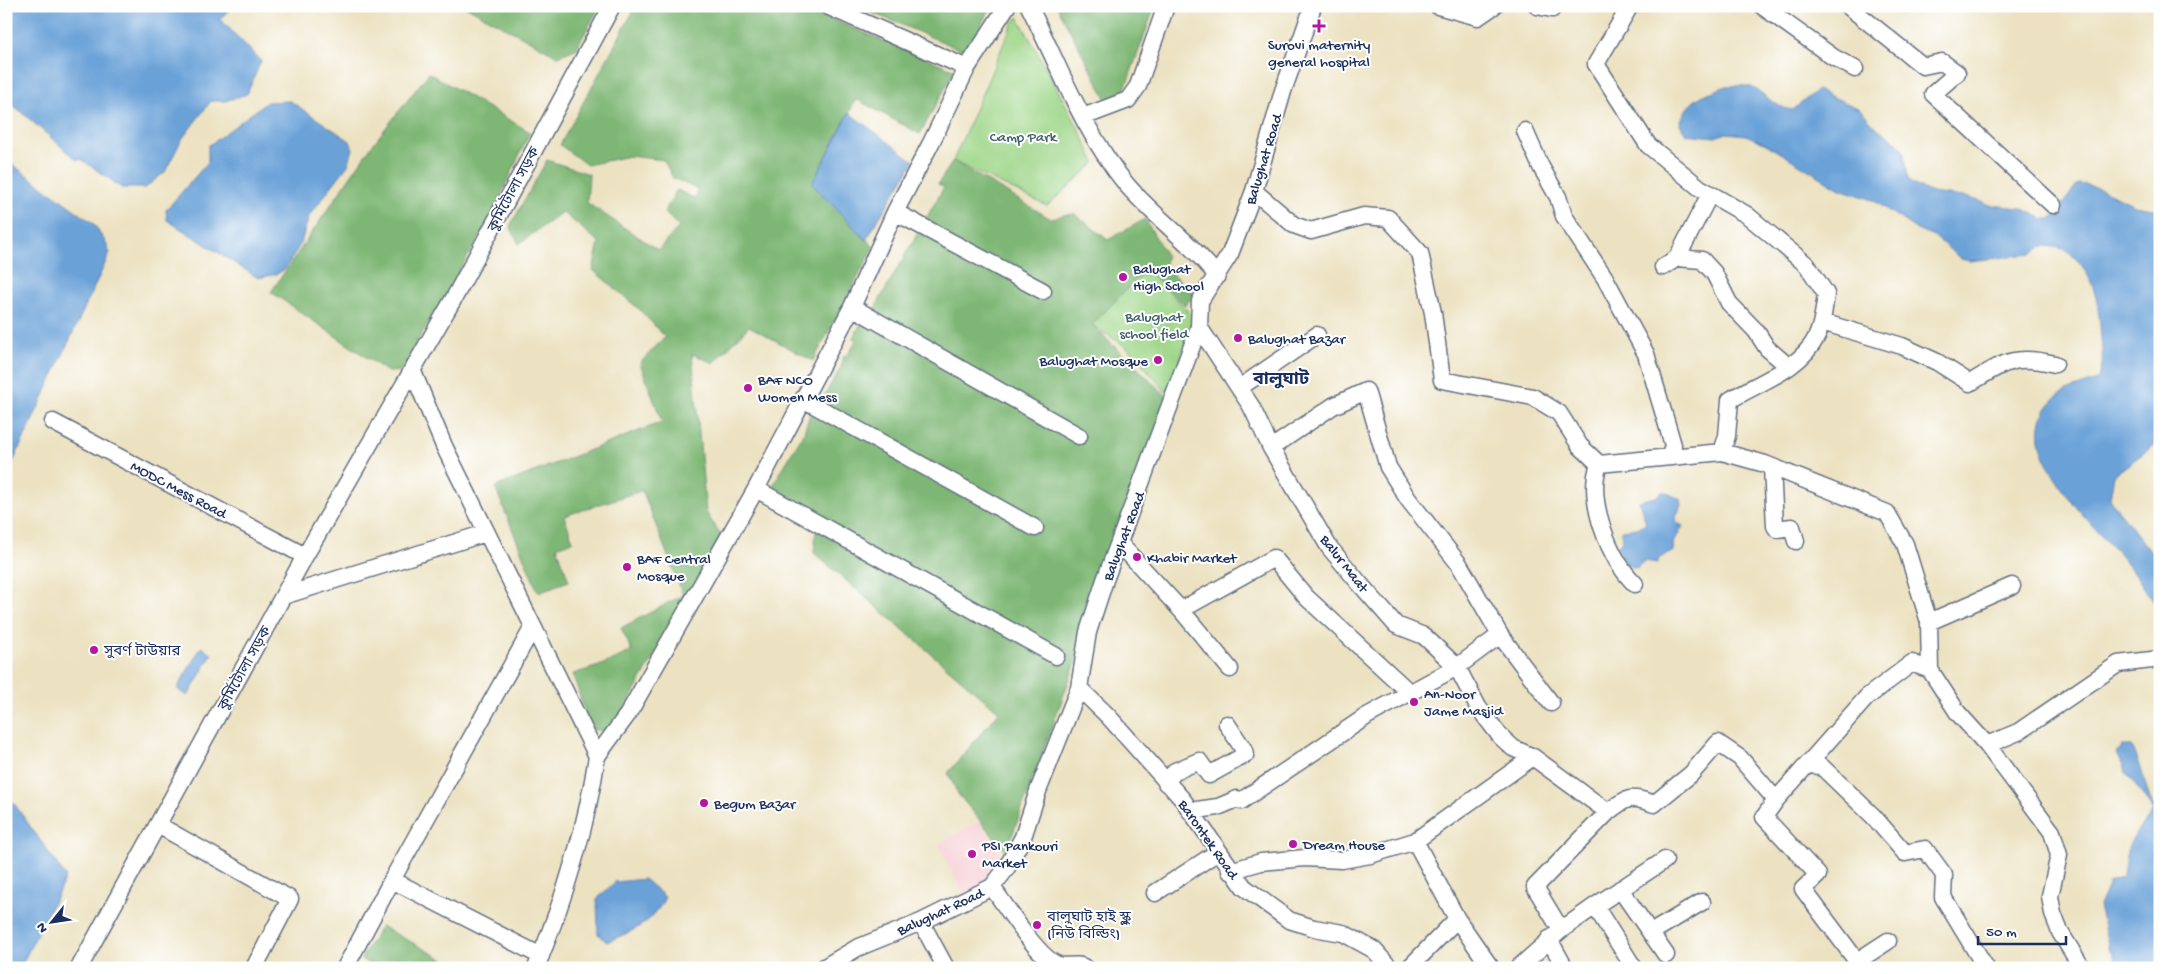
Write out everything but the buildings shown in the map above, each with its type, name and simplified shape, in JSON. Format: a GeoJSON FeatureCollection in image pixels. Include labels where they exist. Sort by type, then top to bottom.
{"type":"FeatureCollection","features":[{"type":"Feature","properties":{"kind":"street","name":"কুর্মিটোলা সড়ক"},"geometry":{"type":"LineString","coordinates":[[79,968],[304,556],[413,372],[612,6]]}},
{"type":"Feature","properties":{"kind":"street"},"geometry":{"type":"LineString","coordinates":[[827,6],[967,68]]}},
{"type":"Feature","properties":{"kind":"street"},"geometry":{"type":"LineString","coordinates":[[392,880],[538,962],[577,843],[593,788],[598,756],[628,714],[756,489],[852,307],[895,212],[967,68],[1007,6]]}},
{"type":"Feature","properties":{"kind":"street"},"geometry":{"type":"LineString","coordinates":[[1029,6],[1095,140],[1126,184],[1207,263],[1217,276]]}},
{"type":"Feature","properties":{"kind":"street"},"geometry":{"type":"LineString","coordinates":[[1083,117],[1128,100],[1138,86],[1166,6]]}},
{"type":"Feature","properties":{"kind":"street","name":"Balughat Road"},"geometry":{"type":"LineString","coordinates":[[823,968],[857,948],[921,922],[992,887],[1006,869],[1023,838],[1038,792],[1079,688],[1088,632],[1199,327],[1200,301],[1230,254],[1254,191],[1283,91],[1313,6]]}},
{"type":"Feature","properties":{"kind":"street"},"geometry":{"type":"LineString","coordinates":[[1438,6],[1478,17],[1494,6]]}},
{"type":"Feature","properties":{"kind":"street"},"geometry":{"type":"LineString","coordinates":[[1537,6],[1552,9],[1554,6]]}},
{"type":"Feature","properties":{"kind":"street"},"geometry":{"type":"LineString","coordinates":[[1630,6],[1596,64],[1648,145],[1710,194],[1747,215],[1807,265],[1826,294],[1822,322],[1817,337],[1789,367],[1730,400],[1727,436],[1722,452]]}},
{"type":"Feature","properties":{"kind":"street"},"geometry":{"type":"LineString","coordinates":[[1762,6],[1833,57],[1855,69]]}},
{"type":"Feature","properties":{"kind":"street"},"geometry":{"type":"LineString","coordinates":[[1848,6],[1923,66],[1942,62],[1957,73],[1933,94],[2053,205]]}},
{"type":"Feature","properties":{"kind":"street"},"geometry":{"type":"LineString","coordinates":[[1525,131],[1541,167],[1558,197],[1564,216],[1605,278],[1646,354],[1673,445],[1670,456]]}},
{"type":"Feature","properties":{"kind":"street"},"geometry":{"type":"LineString","coordinates":[[1254,191],[1294,225],[1311,231],[1364,216],[1388,218],[1420,253],[1434,313],[1442,380],[1533,397],[1559,414],[1580,446],[1599,464],[1722,452],[1772,467],[1887,513],[1905,544],[1929,622],[1930,670],[1958,713],[1987,745],[2052,832],[2059,855],[2050,896],[2053,914],[2060,932],[2082,968]]}},
{"type":"Feature","properties":{"kind":"street"},"geometry":{"type":"LineString","coordinates":[[1663,267],[1677,258],[1710,194]]}},
{"type":"Feature","properties":{"kind":"street"},"geometry":{"type":"LineString","coordinates":[[895,212],[1043,290]]}},
{"type":"Feature","properties":{"kind":"street"},"geometry":{"type":"LineString","coordinates":[[1677,258],[1702,260],[1714,274],[1729,303],[1756,331],[1767,348],[1789,367]]}},
{"type":"Feature","properties":{"kind":"street"},"geometry":{"type":"LineString","coordinates":[[852,307],[1078,436]]}},
{"type":"Feature","properties":{"kind":"street"},"geometry":{"type":"LineString","coordinates":[[1822,322],[1902,346],[1937,362],[1970,383],[2014,360],[2031,358],[2055,364]]}},
{"type":"Feature","properties":{"kind":"street","name":"Balur Maat"},"geometry":{"type":"LineString","coordinates":[[1199,327],[1251,406],[1271,448],[1329,547],[1360,584],[1396,625],[1424,636],[1457,667],[1478,707],[1500,736],[1513,748],[1533,757],[1608,812]]}},
{"type":"Feature","properties":{"kind":"street"},"geometry":{"type":"LineString","coordinates":[[1238,388],[1317,335]]}},
{"type":"Feature","properties":{"kind":"street"},"geometry":{"type":"LineString","coordinates":[[413,372],[444,446],[598,756]]}},
{"type":"Feature","properties":{"kind":"street"},"geometry":{"type":"LineString","coordinates":[[1271,448],[1333,406],[1366,391],[1388,467],[1408,499],[1459,564],[1500,635],[1551,703]]}},
{"type":"Feature","properties":{"kind":"street"},"geometry":{"type":"LineString","coordinates":[[803,399],[1035,528]]}},
{"type":"Feature","properties":{"kind":"street","name":"MODC Mess Road"},"geometry":{"type":"LineString","coordinates":[[53,422],[304,556]]}},
{"type":"Feature","properties":{"kind":"street"},"geometry":{"type":"LineString","coordinates":[[1599,464],[1595,475],[1595,506],[1614,556],[1622,571],[1635,584]]}},
{"type":"Feature","properties":{"kind":"street"},"geometry":{"type":"LineString","coordinates":[[1772,467],[1775,526],[1777,530],[1792,527],[1796,541]]}},
{"type":"Feature","properties":{"kind":"street"},"geometry":{"type":"LineString","coordinates":[[756,489],[1056,656]]}},
{"type":"Feature","properties":{"kind":"street"},"geometry":{"type":"LineString","coordinates":[[283,596],[486,532]]}},
{"type":"Feature","properties":{"kind":"street"},"geometry":{"type":"LineString","coordinates":[[1120,544],[1181,610],[1230,669]]}},
{"type":"Feature","properties":{"kind":"street"},"geometry":{"type":"LineString","coordinates":[[1181,610],[1204,599],[1272,557],[1306,597],[1410,692]]}},
{"type":"Feature","properties":{"kind":"street"},"geometry":{"type":"LineString","coordinates":[[1929,622],[2012,586]]}},
{"type":"Feature","properties":{"kind":"street"},"geometry":{"type":"LineString","coordinates":[[345,968],[533,627]]}},
{"type":"Feature","properties":{"kind":"street"},"geometry":{"type":"LineString","coordinates":[[1190,811],[1218,807],[1238,799],[1241,800],[1367,716],[1457,667],[1500,635]]}},
{"type":"Feature","properties":{"kind":"street"},"geometry":{"type":"LineString","coordinates":[[1987,745],[2018,732],[2118,664],[2160,659]]}},
{"type":"Feature","properties":{"kind":"street"},"geometry":{"type":"LineString","coordinates":[[1888,941],[1860,964],[1803,889],[1818,875],[1764,817],[1776,800],[1867,698],[1912,663],[1930,670]]}},
{"type":"Feature","properties":{"kind":"street","name":"Barontek Road"},"geometry":{"type":"LineString","coordinates":[[1079,688],[1108,716],[1190,811],[1230,871],[1244,887],[1259,900],[1290,920],[1314,928],[1343,934],[1374,950],[1390,968]]}},
{"type":"Feature","properties":{"kind":"street"},"geometry":{"type":"LineString","coordinates":[[1166,783],[1175,771],[1200,761],[1210,775],[1245,755],[1244,750],[1228,724]]}},
{"type":"Feature","properties":{"kind":"street"},"geometry":{"type":"LineString","coordinates":[[1565,968],[1555,935],[1535,887],[1608,812],[1623,800],[1636,797],[1654,804],[1691,774],[1718,743],[1740,758],[1776,800]]}},
{"type":"Feature","properties":{"kind":"street"},"geometry":{"type":"LineString","coordinates":[[1230,871],[1261,862],[1304,858],[1342,860],[1370,855],[1415,841],[1533,757]]}},
{"type":"Feature","properties":{"kind":"street"},"geometry":{"type":"LineString","coordinates":[[1808,765],[1821,766],[1873,816],[1905,853],[1925,849],[1944,875],[1943,897],[1986,968]]}},
{"type":"Feature","properties":{"kind":"street"},"geometry":{"type":"LineString","coordinates":[[158,825],[290,899],[254,968]]}},
{"type":"Feature","properties":{"kind":"street"},"geometry":{"type":"LineString","coordinates":[[1415,841],[1457,919],[1491,968]]}},
{"type":"Feature","properties":{"kind":"street"},"geometry":{"type":"LineString","coordinates":[[1155,893],[1218,852]]}},
{"type":"Feature","properties":{"kind":"street"},"geometry":{"type":"LineString","coordinates":[[1518,968],[1555,935],[1665,860]]}},
{"type":"Feature","properties":{"kind":"street"},"geometry":{"type":"LineString","coordinates":[[992,887],[1044,957],[1058,966],[1081,964],[1085,968]]}},
{"type":"Feature","properties":{"kind":"street"},"geometry":{"type":"LineString","coordinates":[[1620,890],[1652,932],[1666,955]]}},
{"type":"Feature","properties":{"kind":"street"},"geometry":{"type":"LineString","coordinates":[[1652,932],[1702,902]]}},
{"type":"Feature","properties":{"kind":"street"},"geometry":{"type":"LineString","coordinates":[[1595,906],[1634,968]]}},
{"type":"Feature","properties":{"kind":"street"},"geometry":{"type":"LineString","coordinates":[[1409,968],[1457,919]]}},
{"type":"Feature","properties":{"kind":"street"},"geometry":{"type":"LineString","coordinates":[[921,922],[946,968]]}},
{"type":"Feature","properties":{"kind":"shaded area","name":"PSI Pankouri Market"},"geometry":{"type":"Polygon","coordinates":[[[980,821],[1006,863],[978,891],[962,892],[938,844],[980,821]]]}},
{"type":"Feature","properties":{"kind":"green space"},"geometry":{"type":"Polygon","coordinates":[[[465,6],[600,6],[576,49],[558,56],[465,6]]]}},
{"type":"Feature","properties":{"kind":"green space"},"geometry":{"type":"Polygon","coordinates":[[[636,6],[799,6],[955,70],[920,134],[856,99],[812,184],[874,247],[813,361],[749,326],[714,363],[692,354],[706,512],[721,536],[612,732],[590,729],[573,674],[599,666],[632,651],[621,628],[683,595],[643,492],[640,491],[564,516],[573,541],[557,547],[569,581],[538,592],[495,487],[662,422],[640,363],[665,337],[640,310],[593,270],[599,242],[562,212],[519,244],[510,226],[547,160],[589,174],[587,203],[658,250],[679,227],[664,212],[677,190],[696,199],[697,189],[673,178],[664,160],[629,156],[587,165],[560,145],[636,6]]]}},
{"type":"Feature","properties":{"kind":"green space"},"geometry":{"type":"Polygon","coordinates":[[[856,6],[991,6],[967,52],[856,6]]]}},
{"type":"Feature","properties":{"kind":"green space"},"geometry":{"type":"Polygon","coordinates":[[[1057,6],[1155,6],[1121,100],[1107,100],[1057,6]]]}},
{"type":"Feature","properties":{"kind":"green space","name":"Camp Park"},"geometry":{"type":"Polygon","coordinates":[[[1018,17],[1078,127],[1095,163],[1047,206],[953,161],[1013,22],[1018,17]]]}},
{"type":"Feature","properties":{"kind":"green space"},"geometry":{"type":"Polygon","coordinates":[[[429,73],[530,132],[489,221],[414,347],[404,371],[388,372],[271,292],[370,148],[429,73]]]}},
{"type":"Feature","properties":{"kind":"green space"},"geometry":{"type":"Polygon","coordinates":[[[953,161],[1051,219],[1075,214],[1108,240],[1145,219],[1166,255],[1165,267],[1195,295],[1185,305],[1146,269],[1092,325],[1172,401],[1006,852],[958,794],[948,773],[999,712],[814,553],[817,516],[771,489],[804,432],[810,414],[813,415],[841,367],[844,355],[847,356],[856,341],[853,338],[863,320],[867,322],[944,187],[938,184],[953,161]]]}},
{"type":"Feature","properties":{"kind":"green space","name":"Balughat school field"},"geometry":{"type":"Polygon","coordinates":[[[1146,268],[1194,317],[1167,393],[1128,348],[1092,325],[1146,268]]]}},
{"type":"Feature","properties":{"kind":"green space"},"geometry":{"type":"Polygon","coordinates":[[[381,926],[460,968],[376,968],[361,959],[381,926]]]}},
{"type":"Feature","properties":{"kind":"water"},"geometry":{"type":"Polygon","coordinates":[[[6,6],[233,6],[220,19],[261,61],[247,94],[225,101],[211,101],[182,139],[165,172],[145,188],[122,188],[81,159],[77,160],[6,99],[6,6]]]}},
{"type":"Feature","properties":{"kind":"water"},"geometry":{"type":"Polygon","coordinates":[[[1726,86],[1751,87],[1774,103],[1793,110],[1817,90],[1860,109],[1877,128],[1898,143],[1905,153],[1908,179],[1912,184],[1932,193],[1970,198],[1991,205],[2021,208],[2044,219],[2051,219],[2078,184],[2100,189],[2140,206],[2160,208],[2160,441],[2114,475],[2110,499],[2160,564],[2160,603],[2154,602],[2125,561],[2073,502],[2057,480],[2045,458],[2040,435],[2043,414],[2062,393],[2097,380],[2102,365],[2097,303],[2090,280],[2077,259],[2065,250],[2044,246],[2032,254],[1970,261],[1961,259],[1936,238],[1917,230],[1873,200],[1840,189],[1766,144],[1746,135],[1727,133],[1715,137],[1686,134],[1680,124],[1687,108],[1703,95],[1726,86]]]}},
{"type":"Feature","properties":{"kind":"water"},"geometry":{"type":"Polygon","coordinates":[[[290,101],[350,141],[353,149],[348,165],[309,216],[301,243],[285,269],[277,274],[258,278],[167,220],[166,210],[208,162],[208,146],[267,102],[290,101]]]}},
{"type":"Feature","properties":{"kind":"water"},"geometry":{"type":"Polygon","coordinates":[[[849,113],[914,161],[866,240],[812,184],[849,113]]]}},
{"type":"Feature","properties":{"kind":"water"},"geometry":{"type":"Polygon","coordinates":[[[6,160],[93,223],[105,241],[110,253],[6,477],[6,160]]]}},
{"type":"Feature","properties":{"kind":"water"},"geometry":{"type":"Polygon","coordinates":[[[1663,491],[1680,499],[1681,505],[1675,520],[1683,526],[1673,543],[1674,551],[1658,559],[1658,563],[1644,561],[1637,568],[1627,565],[1617,546],[1622,541],[1621,530],[1637,528],[1646,523],[1639,501],[1656,497],[1663,491]]]}},
{"type":"Feature","properties":{"kind":"water"},"geometry":{"type":"Polygon","coordinates":[[[201,647],[212,654],[188,696],[177,689],[201,647]]]}},
{"type":"Feature","properties":{"kind":"water"},"geometry":{"type":"Polygon","coordinates":[[[2122,746],[2131,746],[2153,806],[2160,807],[2160,968],[2120,968],[2109,948],[2099,906],[2109,883],[2123,877],[2126,854],[2131,840],[2154,811],[2125,771],[2117,753],[2122,746]]]}},
{"type":"Feature","properties":{"kind":"water"},"geometry":{"type":"Polygon","coordinates":[[[6,792],[66,877],[20,968],[6,968],[6,792]]]}},
{"type":"Feature","properties":{"kind":"water"},"geometry":{"type":"Polygon","coordinates":[[[644,879],[665,897],[660,906],[641,926],[607,942],[598,934],[597,899],[615,882],[644,879]]]}},
{"type":"Feature","properties":{"kind":"place","name":"Surovi maternity general hospital"},"geometry":{"type":"Point","coordinates":[1319,26]}},
{"type":"Feature","properties":{"kind":"place","name":"Balughat High School"},"geometry":{"type":"Point","coordinates":[1123,277]}},
{"type":"Feature","properties":{"kind":"place","name":"Balughat Bazar"},"geometry":{"type":"Point","coordinates":[1238,338]}},
{"type":"Feature","properties":{"kind":"place","name":"Balughat Mosque"},"geometry":{"type":"Point","coordinates":[1158,360]}},
{"type":"Feature","properties":{"kind":"place","name":"BAF NCO Women Mess"},"geometry":{"type":"Point","coordinates":[748,388]}},
{"type":"Feature","properties":{"kind":"place","name":"Khabir Market"},"geometry":{"type":"Point","coordinates":[1137,557]}},
{"type":"Feature","properties":{"kind":"place","name":"BAF Central Mosque"},"geometry":{"type":"Point","coordinates":[627,567]}},
{"type":"Feature","properties":{"kind":"place","name":"সুবর্ণ টাউয়ার"},"geometry":{"type":"Point","coordinates":[94,650]}},
{"type":"Feature","properties":{"kind":"place","name":"An-Noor Jame Masjid"},"geometry":{"type":"Point","coordinates":[1414,702]}},
{"type":"Feature","properties":{"kind":"place","name":"Begum Bazar"},"geometry":{"type":"Point","coordinates":[704,803]}},
{"type":"Feature","properties":{"kind":"place","name":"Dream House"},"geometry":{"type":"Point","coordinates":[1293,844]}},
{"type":"Feature","properties":{"kind":"place","name":"PSI Pankouri Market"},"geometry":{"type":"Point","coordinates":[972,854]}},
{"type":"Feature","properties":{"kind":"place","name":"বালুঘাট হাই স্কুল (নিউ বিল্ডিং)"},"geometry":{"type":"Point","coordinates":[1037,925]}},
{"type":"Feature","properties":{"kind":"district","name":"বালুঘাট"},"geometry":{"type":"Point","coordinates":[1281,378]}}]}
